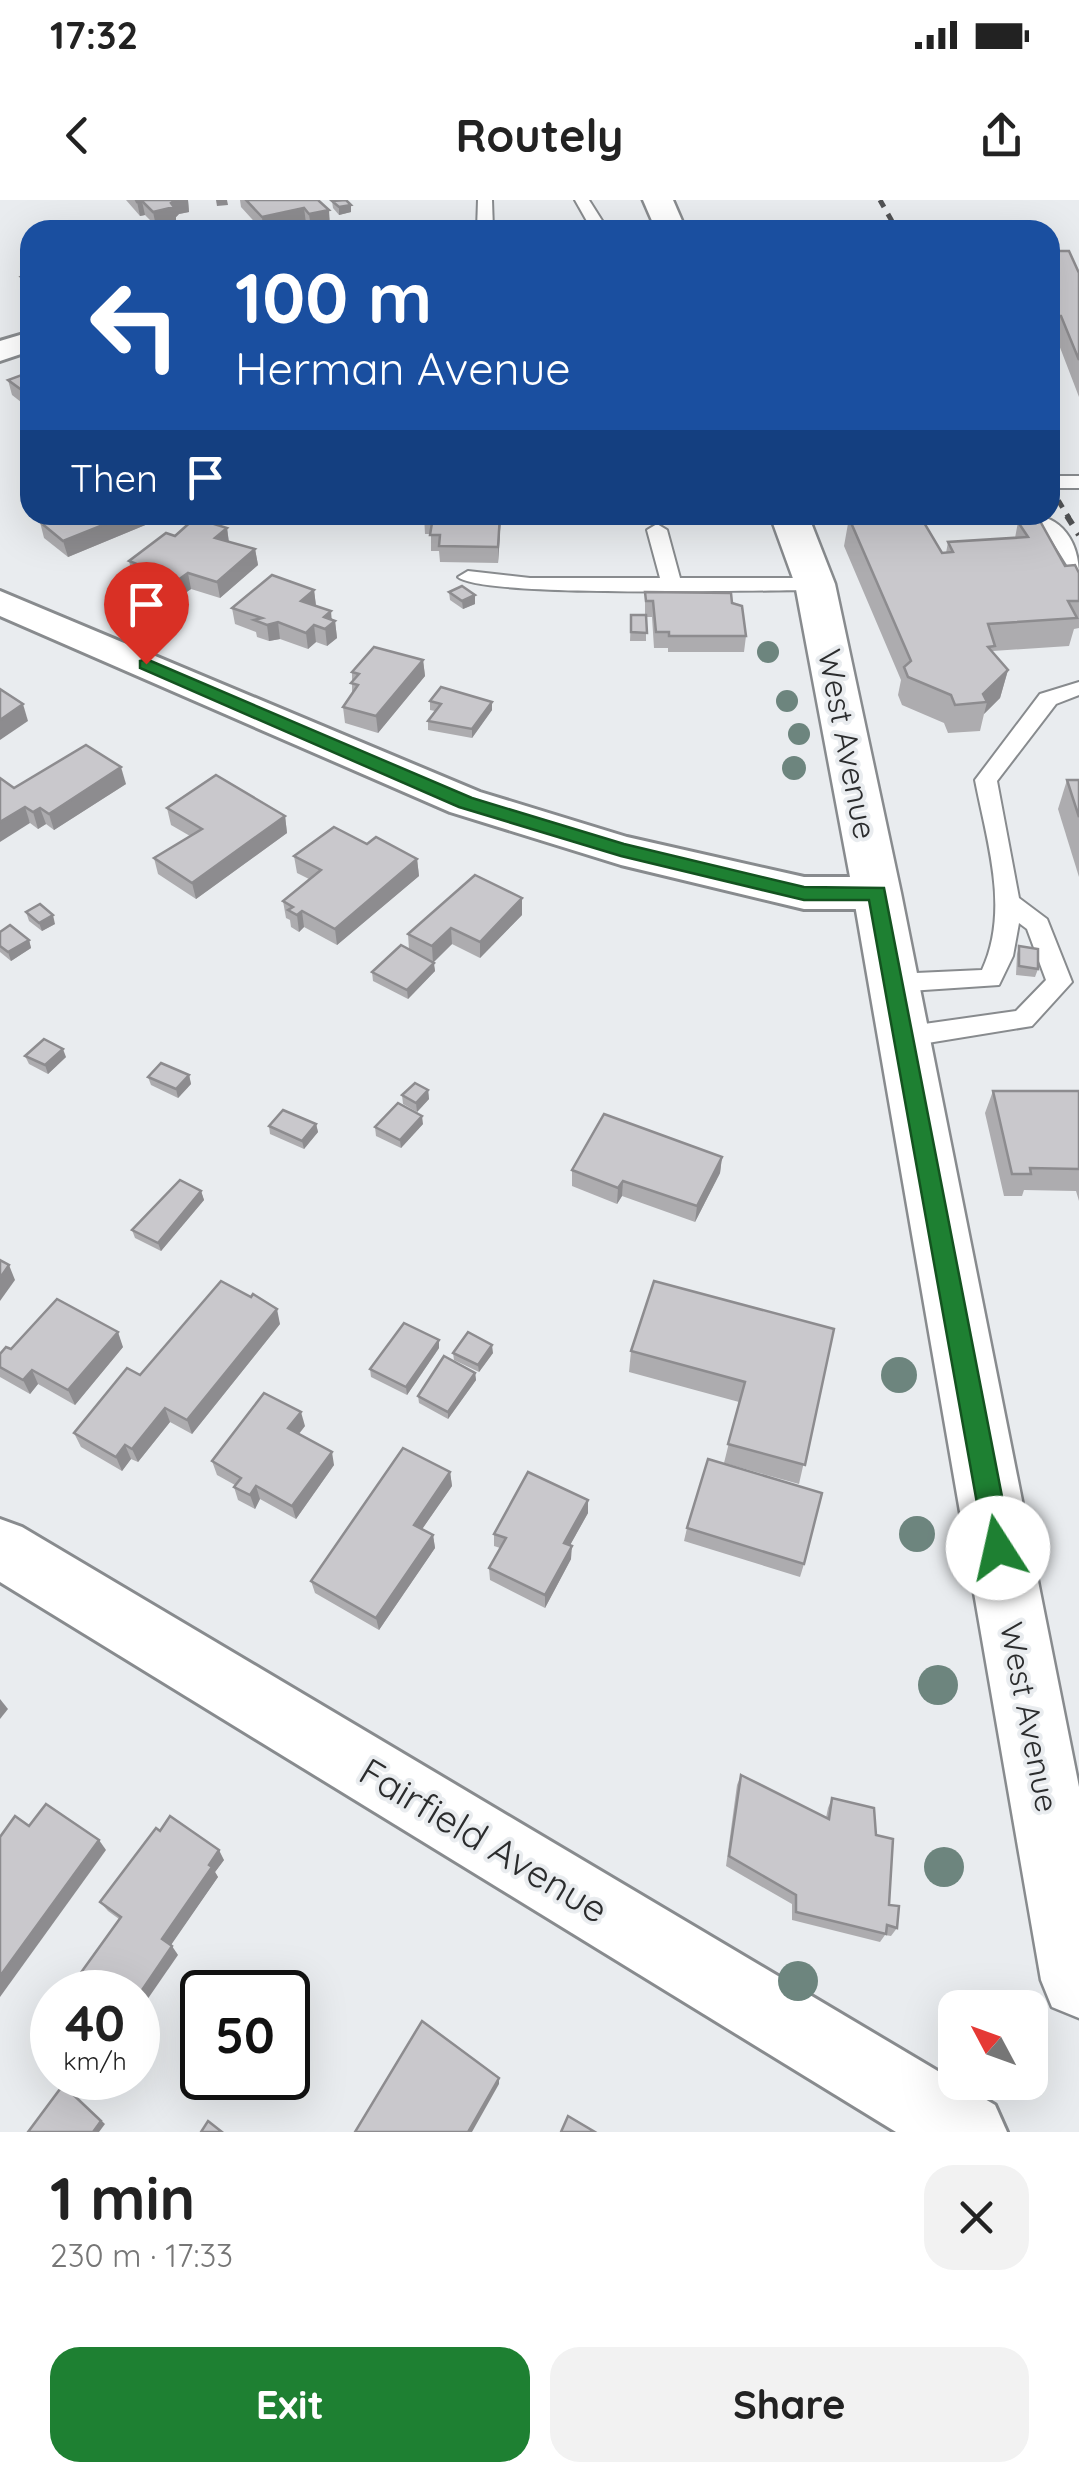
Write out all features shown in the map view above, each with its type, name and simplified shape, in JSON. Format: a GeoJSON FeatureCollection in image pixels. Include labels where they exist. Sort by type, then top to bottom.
{"type":"FeatureCollection","features":[{"type":"Feature","properties":{"kind":"main road","name":"West Avenue"},"geometry":{"type":"LineString","coordinates":[[794,525],[816,584],[877,893],[1079,1980]]}},
{"type":"Feature","properties":{"kind":"street"},"geometry":{"type":"LineString","coordinates":[[0,602],[465,802],[621,850],[804,893],[877,893]]}},
{"type":"Feature","properties":{"kind":"street","name":"Fairfield Avenue"},"geometry":{"type":"LineString","coordinates":[[0,1548],[968,2132]]}},
{"type":"Feature","properties":{"kind":"lane"},"geometry":{"type":"LineString","coordinates":[[1050,525],[1079,569]]}},
{"type":"Feature","properties":{"kind":"lane"},"geometry":{"type":"LineString","coordinates":[[658,530],[671,583]]}},
{"type":"Feature","properties":{"kind":"lane"},"geometry":{"type":"LineString","coordinates":[[468,576],[530,584],[816,584]]}},
{"type":"Feature","properties":{"kind":"lane"},"geometry":{"type":"LineString","coordinates":[[898,1010],[990,979],[1005,955],[1009,903],[986,780],[1048,699],[1079,688]]}},
{"type":"Feature","properties":{"kind":"lane"},"geometry":{"type":"LineString","coordinates":[[898,1010],[1023,1019],[1059,982],[1038,925],[1009,903]]}},
{"type":"Feature","properties":{"kind":"building"},"geometry":{"type":"Polygon","coordinates":[[[136,200],[176,200],[171,203],[174,207],[153,212],[136,200]]]}},
{"type":"Feature","properties":{"kind":"building"},"geometry":{"type":"Polygon","coordinates":[[[246,200],[318,200],[329,210],[309,214],[304,208],[262,217],[246,200]]]}},
{"type":"Feature","properties":{"kind":"building"},"geometry":{"type":"Polygon","coordinates":[[[346,200],[351,205],[339,207],[332,201],[346,200]]]}},
{"type":"Feature","properties":{"kind":"building"},"geometry":{"type":"Polygon","coordinates":[[[1060,251],[1069,251],[1079,273],[1079,360],[1061,316],[1060,251]]]}},
{"type":"Feature","properties":{"kind":"building"},"geometry":{"type":"Polygon","coordinates":[[[20,376],[20,389],[8,380],[20,376]]]}},
{"type":"Feature","properties":{"kind":"building"},"geometry":{"type":"Polygon","coordinates":[[[44,525],[103,525],[63,541],[44,525]]]}},
{"type":"Feature","properties":{"kind":"building"},"geometry":{"type":"Polygon","coordinates":[[[187,525],[217,525],[227,528],[215,538],[255,549],[217,582],[188,573],[178,580],[129,561],[166,533],[175,536],[187,525]]]}},
{"type":"Feature","properties":{"kind":"building"},"geometry":{"type":"Polygon","coordinates":[[[432,525],[499,525],[498,547],[439,546],[440,535],[430,535],[432,525]]]}},
{"type":"Feature","properties":{"kind":"building"},"geometry":{"type":"Polygon","coordinates":[[[852,525],[925,525],[942,553],[953,552],[948,542],[1028,537],[1020,525],[1042,525],[1065,566],[1075,565],[1079,573],[1079,601],[1068,601],[1077,618],[988,624],[995,646],[988,647],[1008,670],[983,694],[987,702],[955,705],[951,695],[908,677],[904,667],[911,661],[852,525]]]}},
{"type":"Feature","properties":{"kind":"building"},"geometry":{"type":"Polygon","coordinates":[[[272,575],[314,590],[301,601],[331,611],[324,617],[335,621],[325,629],[314,625],[306,633],[278,622],[267,625],[254,620],[262,618],[232,608],[272,575]]]}},
{"type":"Feature","properties":{"kind":"building"},"geometry":{"type":"Polygon","coordinates":[[[462,586],[475,595],[462,601],[449,592],[462,586]]]}},
{"type":"Feature","properties":{"kind":"building"},"geometry":{"type":"Polygon","coordinates":[[[645,592],[731,593],[732,603],[742,606],[746,636],[669,636],[669,632],[656,632],[653,601],[646,601],[645,592]]]}},
{"type":"Feature","properties":{"kind":"building"},"geometry":{"type":"Polygon","coordinates":[[[631,615],[646,615],[647,633],[631,632],[631,615]]]}},
{"type":"Feature","properties":{"kind":"building"},"geometry":{"type":"Polygon","coordinates":[[[374,647],[423,660],[376,716],[343,707],[358,685],[351,683],[359,674],[352,672],[374,647]]]}},
{"type":"Feature","properties":{"kind":"building"},"geometry":{"type":"Polygon","coordinates":[[[441,687],[492,702],[472,729],[428,721],[441,704],[430,701],[441,687]]]}},
{"type":"Feature","properties":{"kind":"building"},"geometry":{"type":"Polygon","coordinates":[[[0,689],[23,704],[0,720],[0,689]]]}},
{"type":"Feature","properties":{"kind":"building"},"geometry":{"type":"Polygon","coordinates":[[[86,745],[121,767],[49,814],[40,808],[33,812],[25,807],[0,822],[0,778],[14,788],[86,745]]]}},
{"type":"Feature","properties":{"kind":"building"},"geometry":{"type":"Polygon","coordinates":[[[216,775],[285,816],[192,883],[154,858],[202,829],[167,808],[216,775]]]}},
{"type":"Feature","properties":{"kind":"building"},"geometry":{"type":"Polygon","coordinates":[[[1067,780],[1079,780],[1079,817],[1067,780]]]}},
{"type":"Feature","properties":{"kind":"building"},"geometry":{"type":"Polygon","coordinates":[[[334,827],[367,844],[376,837],[417,859],[335,929],[302,911],[297,915],[283,901],[321,870],[294,856],[334,827]]]}},
{"type":"Feature","properties":{"kind":"building"},"geometry":{"type":"Polygon","coordinates":[[[475,875],[522,898],[480,942],[451,928],[432,946],[408,934],[475,875]]]}},
{"type":"Feature","properties":{"kind":"building"},"geometry":{"type":"Polygon","coordinates":[[[40,904],[53,915],[39,923],[26,912],[40,904]]]}},
{"type":"Feature","properties":{"kind":"building"},"geometry":{"type":"Polygon","coordinates":[[[10,925],[29,940],[8,952],[0,946],[0,932],[10,925]]]}},
{"type":"Feature","properties":{"kind":"building"},"geometry":{"type":"Polygon","coordinates":[[[401,945],[434,963],[407,990],[372,972],[401,945]]]}},
{"type":"Feature","properties":{"kind":"building"},"geometry":{"type":"Polygon","coordinates":[[[1019,946],[1038,949],[1038,969],[1019,966],[1019,946]]]}},
{"type":"Feature","properties":{"kind":"building"},"geometry":{"type":"Polygon","coordinates":[[[44,1039],[63,1049],[45,1065],[25,1056],[44,1039]]]}},
{"type":"Feature","properties":{"kind":"building"},"geometry":{"type":"Polygon","coordinates":[[[161,1063],[189,1075],[176,1089],[148,1077],[161,1063]]]}},
{"type":"Feature","properties":{"kind":"building"},"geometry":{"type":"Polygon","coordinates":[[[415,1083],[428,1090],[416,1103],[402,1095],[415,1083]]]}},
{"type":"Feature","properties":{"kind":"building"},"geometry":{"type":"Polygon","coordinates":[[[993,1091],[1079,1091],[1079,1169],[1030,1168],[1031,1174],[1012,1174],[993,1091]]]}},
{"type":"Feature","properties":{"kind":"building"},"geometry":{"type":"Polygon","coordinates":[[[398,1103],[422,1116],[400,1140],[375,1127],[398,1103]]]}},
{"type":"Feature","properties":{"kind":"building"},"geometry":{"type":"Polygon","coordinates":[[[283,1110],[316,1124],[302,1141],[269,1126],[283,1110]]]}},
{"type":"Feature","properties":{"kind":"building"},"geometry":{"type":"Polygon","coordinates":[[[604,1114],[722,1157],[697,1206],[623,1181],[618,1188],[572,1170],[604,1114]]]}},
{"type":"Feature","properties":{"kind":"building"},"geometry":{"type":"Polygon","coordinates":[[[180,1180],[201,1191],[158,1243],[132,1230],[180,1180]]]}},
{"type":"Feature","properties":{"kind":"building"},"geometry":{"type":"Polygon","coordinates":[[[0,1260],[9,1265],[0,1278],[0,1260]]]}},
{"type":"Feature","properties":{"kind":"building"},"geometry":{"type":"Polygon","coordinates":[[[221,1281],[277,1309],[187,1420],[165,1408],[132,1449],[125,1445],[116,1457],[74,1433],[127,1368],[140,1375],[221,1281]]]}},
{"type":"Feature","properties":{"kind":"building"},"geometry":{"type":"Polygon","coordinates":[[[654,1281],[834,1329],[805,1465],[728,1444],[745,1382],[631,1351],[654,1281]]]}},
{"type":"Feature","properties":{"kind":"building"},"geometry":{"type":"Polygon","coordinates":[[[57,1299],[118,1332],[68,1390],[32,1370],[23,1380],[0,1367],[0,1354],[6,1347],[11,1349],[57,1299]]]}},
{"type":"Feature","properties":{"kind":"building"},"geometry":{"type":"Polygon","coordinates":[[[404,1323],[439,1340],[406,1387],[370,1369],[404,1323]]]}},
{"type":"Feature","properties":{"kind":"building"},"geometry":{"type":"Polygon","coordinates":[[[468,1332],[492,1345],[478,1365],[453,1353],[468,1332]]]}},
{"type":"Feature","properties":{"kind":"building"},"geometry":{"type":"Polygon","coordinates":[[[444,1356],[475,1373],[448,1412],[418,1396],[444,1356]]]}},
{"type":"Feature","properties":{"kind":"building"},"geometry":{"type":"Polygon","coordinates":[[[264,1393],[301,1412],[288,1428],[332,1452],[292,1506],[256,1486],[250,1495],[234,1487],[241,1478],[212,1461],[264,1393]]]}},
{"type":"Feature","properties":{"kind":"building"},"geometry":{"type":"Polygon","coordinates":[[[403,1448],[450,1472],[414,1525],[433,1535],[376,1618],[311,1581],[403,1448]]]}},
{"type":"Feature","properties":{"kind":"building"},"geometry":{"type":"Polygon","coordinates":[[[708,1459],[822,1493],[804,1564],[687,1528],[708,1459]]]}},
{"type":"Feature","properties":{"kind":"building"},"geometry":{"type":"Polygon","coordinates":[[[528,1472],[588,1500],[564,1543],[572,1546],[545,1595],[489,1568],[506,1538],[494,1534],[528,1472]]]}},
{"type":"Feature","properties":{"kind":"building"},"geometry":{"type":"Polygon","coordinates":[[[741,1775],[829,1819],[832,1798],[874,1808],[876,1835],[893,1839],[889,1905],[899,1906],[897,1928],[887,1925],[886,1934],[796,1912],[796,1895],[729,1856],[741,1775]]]}},
{"type":"Feature","properties":{"kind":"building"},"geometry":{"type":"Polygon","coordinates":[[[46,1804],[99,1840],[0,1976],[0,1837],[15,1816],[29,1826],[46,1804]]]}},
{"type":"Feature","properties":{"kind":"building"},"geometry":{"type":"Polygon","coordinates":[[[170,1816],[219,1850],[209,1865],[212,1867],[162,1939],[172,1946],[156,1970],[83,1970],[121,1917],[100,1902],[156,1828],[160,1831],[170,1816]]]}},
{"type":"Feature","properties":{"kind":"building"},"geometry":{"type":"Polygon","coordinates":[[[422,2021],[499,2078],[468,2132],[355,2132],[422,2021]]]}},
{"type":"Feature","properties":{"kind":"building"},"geometry":{"type":"Polygon","coordinates":[[[52,2100],[79,2100],[101,2121],[93,2132],[28,2132],[52,2100]]]}},
{"type":"Feature","properties":{"kind":"building"},"geometry":{"type":"Polygon","coordinates":[[[568,2116],[595,2132],[561,2132],[568,2116]]]}},
{"type":"Feature","properties":{"kind":"building"},"geometry":{"type":"Polygon","coordinates":[[[208,2121],[222,2132],[201,2132],[208,2121]]]}},
{"type":"Feature","properties":{"kind":"railway"},"geometry":{"type":"LineString","coordinates":[[880,200],[891,220]]}},
{"type":"Feature","properties":{"kind":"railway"},"geometry":{"type":"LineString","coordinates":[[1060,503],[1069,518]]}},
{"type":"Feature","properties":{"kind":"railway"},"geometry":{"type":"LineString","coordinates":[[1067,516],[1079,535]]}},
{"type":"Feature","properties":{"kind":"route"},"geometry":{"type":"LineString","coordinates":[[146,664],[465,802],[621,850],[804,893],[877,893],[998,1548]]}}]}
